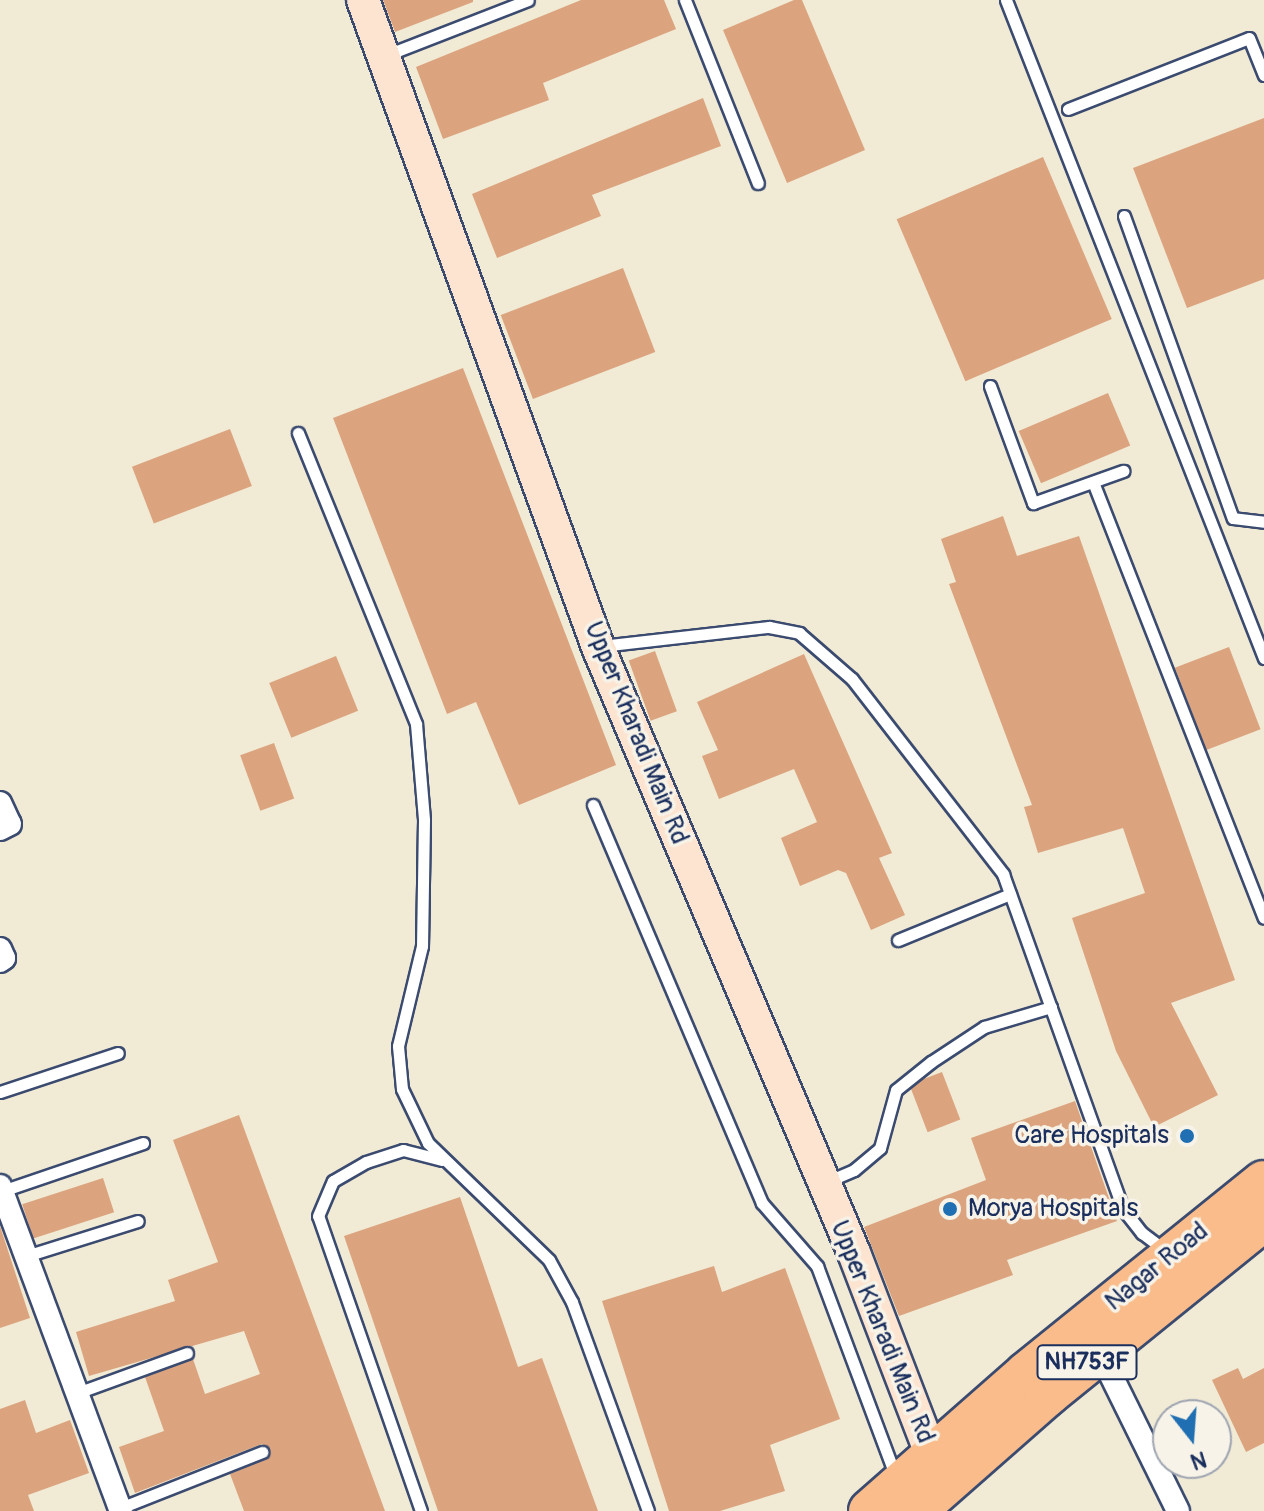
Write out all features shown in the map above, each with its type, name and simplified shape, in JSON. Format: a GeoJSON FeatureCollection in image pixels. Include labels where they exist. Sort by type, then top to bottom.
{"type":"FeatureCollection","features":[{"type":"Feature","properties":{"kind":"highway","name":"Nagar Road"},"geometry":{"type":"LineString","coordinates":[[895,1502],[932,1456],[1171,1254],[1264,1182]]}},
{"type":"Feature","properties":{"kind":"highway","name":"Nagar Road"},"geometry":{"type":"LineString","coordinates":[[895,1502],[1099,1351],[1264,1219]]}},
{"type":"Feature","properties":{"kind":"street","name":"Upper Kharadi Main Rd"},"geometry":{"type":"LineString","coordinates":[[363,0],[598,647],[932,1456]]}},
{"type":"Feature","properties":{"kind":"street"},"geometry":{"type":"LineString","coordinates":[[0,803],[10,824],[0,829]]}},
{"type":"Feature","properties":{"kind":"street"},"geometry":{"type":"LineString","coordinates":[[0,949],[4,958],[0,961]]}},
{"type":"Feature","properties":{"kind":"street"},"geometry":{"type":"LineString","coordinates":[[1,1189],[121,1509]]}},
{"type":"Feature","properties":{"kind":"street"},"geometry":{"type":"LineString","coordinates":[[1099,1351],[1178,1511]]}},
{"type":"Feature","properties":{"kind":"lane"},"geometry":{"type":"LineString","coordinates":[[384,56],[528,0]]}},
{"type":"Feature","properties":{"kind":"lane"},"geometry":{"type":"LineString","coordinates":[[685,0],[758,183]]}},
{"type":"Feature","properties":{"kind":"lane"},"geometry":{"type":"LineString","coordinates":[[1006,0],[1264,658]]}},
{"type":"Feature","properties":{"kind":"lane"},"geometry":{"type":"LineString","coordinates":[[1068,109],[1249,38],[1264,75]]}},
{"type":"Feature","properties":{"kind":"lane"},"geometry":{"type":"LineString","coordinates":[[1124,216],[1233,518],[1264,522]]}},
{"type":"Feature","properties":{"kind":"lane"},"geometry":{"type":"LineString","coordinates":[[990,386],[1033,503],[1123,471]]}},
{"type":"Feature","properties":{"kind":"lane"},"geometry":{"type":"LineString","coordinates":[[298,433],[416,724],[424,820],[422,946],[398,1046],[402,1089],[428,1143],[549,1260],[572,1302],[648,1511]]}},
{"type":"Feature","properties":{"kind":"lane"},"geometry":{"type":"LineString","coordinates":[[1093,482],[1264,918]]}},
{"type":"Feature","properties":{"kind":"lane"},"geometry":{"type":"LineString","coordinates":[[598,647],[730,628],[799,633],[860,688],[980,839],[1010,894],[1123,1209],[1142,1233],[1171,1254]]}},
{"type":"Feature","properties":{"kind":"lane"},"geometry":{"type":"LineString","coordinates":[[593,805],[762,1203],[817,1266],[895,1502]]}},
{"type":"Feature","properties":{"kind":"lane"},"geometry":{"type":"LineString","coordinates":[[898,940],[1010,894]]}},
{"type":"Feature","properties":{"kind":"lane"},"geometry":{"type":"LineString","coordinates":[[822,1184],[854,1170],[880,1148],[896,1090],[931,1062],[984,1027],[1051,1007]]}},
{"type":"Feature","properties":{"kind":"lane"},"geometry":{"type":"LineString","coordinates":[[0,1092],[118,1053]]}},
{"type":"Feature","properties":{"kind":"lane"},"geometry":{"type":"LineString","coordinates":[[1,1189],[143,1143]]}},
{"type":"Feature","properties":{"kind":"lane"},"geometry":{"type":"LineString","coordinates":[[421,1511],[318,1216],[333,1181],[366,1162],[403,1150],[443,1160]]}},
{"type":"Feature","properties":{"kind":"lane"},"geometry":{"type":"LineString","coordinates":[[26,1256],[138,1221]]}},
{"type":"Feature","properties":{"kind":"lane"},"geometry":{"type":"LineString","coordinates":[[77,1393],[187,1353]]}},
{"type":"Feature","properties":{"kind":"lane"},"geometry":{"type":"LineString","coordinates":[[121,1509],[262,1452]]}},
{"type":"Feature","properties":{"kind":"building"},"geometry":{"type":"Polygon","coordinates":[[[383,0],[473,0],[473,2],[395,32],[383,0]]]}},
{"type":"Feature","properties":{"kind":"building"},"geometry":{"type":"Polygon","coordinates":[[[581,0],[664,0],[676,29],[543,83],[549,100],[443,139],[416,67],[581,0]]]}},
{"type":"Feature","properties":{"kind":"building"},"geometry":{"type":"Polygon","coordinates":[[[794,0],[802,0],[865,150],[787,183],[723,30],[794,0]]]}},
{"type":"Feature","properties":{"kind":"building"},"geometry":{"type":"Polygon","coordinates":[[[703,98],[721,146],[592,195],[601,216],[497,258],[472,194],[703,98]]]}},
{"type":"Feature","properties":{"kind":"building"},"geometry":{"type":"Polygon","coordinates":[[[1264,118],[1264,279],[1187,308],[1133,168],[1264,118]]]}},
{"type":"Feature","properties":{"kind":"building"},"geometry":{"type":"Polygon","coordinates":[[[1043,157],[1112,319],[965,381],[897,219],[1043,157]]]}},
{"type":"Feature","properties":{"kind":"building"},"geometry":{"type":"Polygon","coordinates":[[[623,268],[655,352],[533,399],[501,315],[623,268]]]}},
{"type":"Feature","properties":{"kind":"building"},"geometry":{"type":"Polygon","coordinates":[[[463,368],[616,765],[519,805],[476,702],[447,714],[333,418],[463,368]]]}},
{"type":"Feature","properties":{"kind":"building"},"geometry":{"type":"Polygon","coordinates":[[[1108,393],[1130,445],[1041,483],[1019,431],[1108,393]]]}},
{"type":"Feature","properties":{"kind":"building"},"geometry":{"type":"Polygon","coordinates":[[[230,429],[252,486],[154,524],[132,467],[230,429]]]}},
{"type":"Feature","properties":{"kind":"building"},"geometry":{"type":"Polygon","coordinates":[[[1003,516],[1017,556],[1079,536],[1235,980],[1171,1003],[1218,1095],[1154,1127],[1116,1051],[1072,918],[1145,893],[1123,828],[1038,853],[1024,807],[1032,805],[949,584],[956,582],[941,539],[1003,516]]]}},
{"type":"Feature","properties":{"kind":"building"},"geometry":{"type":"Polygon","coordinates":[[[1229,647],[1261,729],[1206,750],[1175,668],[1229,647]]]}},
{"type":"Feature","properties":{"kind":"building"},"geometry":{"type":"Polygon","coordinates":[[[655,651],[677,711],[651,721],[629,661],[655,651]]]}},
{"type":"Feature","properties":{"kind":"building"},"geometry":{"type":"Polygon","coordinates":[[[804,654],[892,853],[879,858],[905,915],[871,930],[846,873],[838,870],[800,886],[781,838],[817,822],[794,769],[719,799],[702,756],[718,750],[697,702],[804,654]]]}},
{"type":"Feature","properties":{"kind":"building"},"geometry":{"type":"Polygon","coordinates":[[[336,656],[358,711],[291,738],[269,683],[336,656]]]}},
{"type":"Feature","properties":{"kind":"building"},"geometry":{"type":"Polygon","coordinates":[[[274,743],[294,798],[260,811],[240,755],[274,743]]]}},
{"type":"Feature","properties":{"kind":"building"},"geometry":{"type":"Polygon","coordinates":[[[942,1072],[960,1120],[928,1132],[909,1085],[942,1072]]]}},
{"type":"Feature","properties":{"kind":"building"},"geometry":{"type":"Polygon","coordinates":[[[1075,1101],[1117,1221],[1007,1260],[1013,1275],[899,1316],[864,1227],[986,1180],[971,1138],[1075,1101]]]}},
{"type":"Feature","properties":{"kind":"building"},"geometry":{"type":"Polygon","coordinates":[[[239,1115],[385,1511],[244,1511],[230,1474],[268,1458],[270,1450],[262,1444],[135,1493],[119,1447],[164,1431],[145,1377],[193,1359],[205,1394],[260,1374],[244,1331],[89,1376],[76,1332],[175,1301],[168,1280],[218,1262],[173,1140],[239,1115]]]}},
{"type":"Feature","properties":{"kind":"building"},"geometry":{"type":"Polygon","coordinates":[[[103,1178],[114,1212],[33,1239],[22,1204],[103,1178]]]}},
{"type":"Feature","properties":{"kind":"building"},"geometry":{"type":"Polygon","coordinates":[[[460,1197],[518,1367],[542,1358],[598,1511],[438,1511],[344,1236],[460,1197]]]}},
{"type":"Feature","properties":{"kind":"building"},"geometry":{"type":"Polygon","coordinates":[[[0,1226],[30,1318],[0,1328],[0,1226]]]}},
{"type":"Feature","properties":{"kind":"building"},"geometry":{"type":"Polygon","coordinates":[[[714,1266],[722,1292],[785,1268],[840,1419],[770,1445],[785,1491],[720,1511],[669,1511],[602,1301],[714,1266]]]}},
{"type":"Feature","properties":{"kind":"building"},"geometry":{"type":"Polygon","coordinates":[[[1238,1368],[1243,1379],[1264,1368],[1264,1443],[1246,1452],[1232,1422],[1232,1399],[1221,1399],[1212,1380],[1238,1368]]]}},
{"type":"Feature","properties":{"kind":"building"},"geometry":{"type":"Polygon","coordinates":[[[25,1400],[36,1433],[70,1420],[89,1473],[28,1495],[34,1511],[0,1511],[0,1409],[25,1400]]]}},
{"type":"Feature","properties":{"kind":"place","name":"Care Hospitals"},"geometry":{"type":"Point","coordinates":[1187,1136]}},
{"type":"Feature","properties":{"kind":"place","name":"Morya Hospitals"},"geometry":{"type":"Point","coordinates":[950,1209]}}]}
